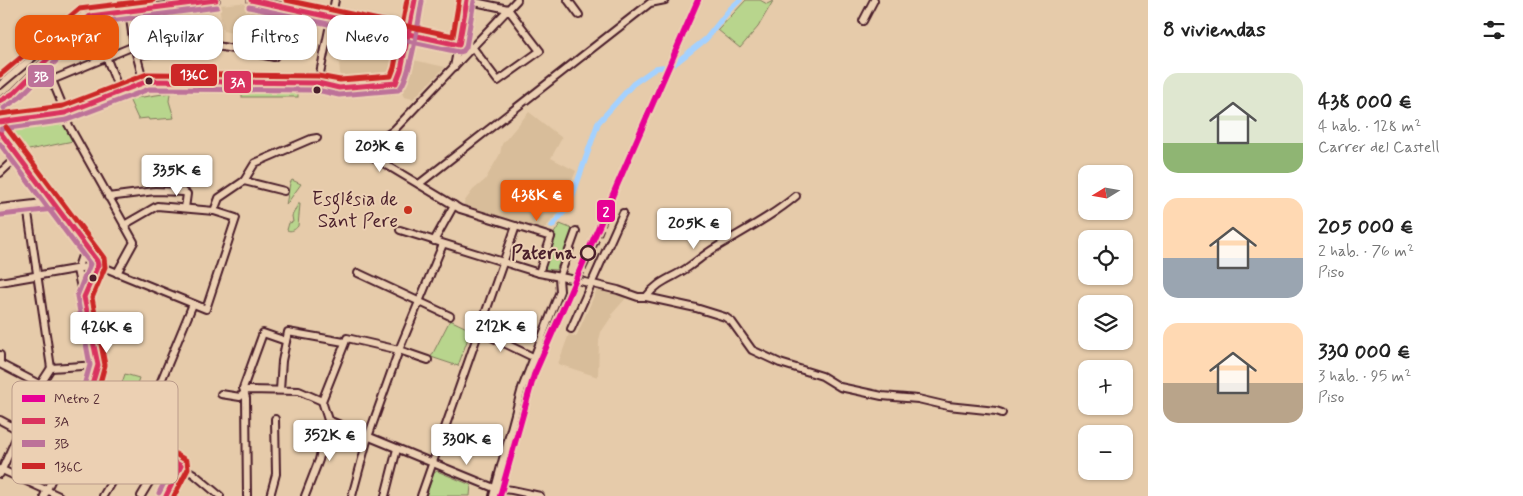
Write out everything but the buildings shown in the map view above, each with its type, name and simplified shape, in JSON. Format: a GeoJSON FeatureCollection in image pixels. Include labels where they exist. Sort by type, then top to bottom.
{"type":"FeatureCollection","features":[{"type":"Feature","properties":{"kind":"street"},"geometry":{"type":"LineString","coordinates":[[100,15],[216,0]]}},
{"type":"Feature","properties":{"kind":"street"},"geometry":{"type":"LineString","coordinates":[[251,0],[327,16]]}},
{"type":"Feature","properties":{"kind":"street"},"geometry":{"type":"LineString","coordinates":[[332,15],[335,0]]}},
{"type":"Feature","properties":{"kind":"street"},"geometry":{"type":"LineString","coordinates":[[0,120],[65,114],[148,81],[318,83],[339,88],[396,83],[415,0]]}},
{"type":"Feature","properties":{"kind":"street"},"geometry":{"type":"LineString","coordinates":[[408,34],[459,45],[473,48],[498,81],[540,51],[508,9],[466,0],[459,45],[454,67]]}},
{"type":"Feature","properties":{"kind":"street"},"geometry":{"type":"LineString","coordinates":[[517,0],[394,130],[384,137],[362,144],[365,152],[460,208],[551,237],[539,274]]}},
{"type":"Feature","properties":{"kind":"street"},"geometry":{"type":"LineString","coordinates":[[568,0],[579,15]]}},
{"type":"Feature","properties":{"kind":"street"},"geometry":{"type":"LineString","coordinates":[[419,184],[650,3],[665,0]]}},
{"type":"Feature","properties":{"kind":"street"},"geometry":{"type":"LineString","coordinates":[[863,21],[874,0]]}},
{"type":"Feature","properties":{"kind":"street"},"geometry":{"type":"LineString","coordinates":[[318,83],[327,41]]}},
{"type":"Feature","properties":{"kind":"street"},"geometry":{"type":"LineString","coordinates":[[0,85],[30,60]]}},
{"type":"Feature","properties":{"kind":"street"},"geometry":{"type":"LineString","coordinates":[[0,101],[14,93],[48,60]]}},
{"type":"Feature","properties":{"kind":"street"},"geometry":{"type":"LineString","coordinates":[[52,80],[102,60]]}},
{"type":"Feature","properties":{"kind":"street"},"geometry":{"type":"LineString","coordinates":[[108,60],[120,92]]}},
{"type":"Feature","properties":{"kind":"street"},"geometry":{"type":"LineString","coordinates":[[139,60],[144,83]]}},
{"type":"Feature","properties":{"kind":"street"},"geometry":{"type":"LineString","coordinates":[[45,63],[68,124],[134,242],[117,273]]}},
{"type":"Feature","properties":{"kind":"street"},"geometry":{"type":"LineString","coordinates":[[0,132],[98,265],[206,309],[236,218],[214,211],[157,206],[124,225]]}},
{"type":"Feature","properties":{"kind":"street"},"geometry":{"type":"LineString","coordinates":[[214,211],[219,198],[244,181],[255,163],[317,138]]}},
{"type":"Feature","properties":{"kind":"street"},"geometry":{"type":"LineString","coordinates":[[0,173],[18,156]]}},
{"type":"Feature","properties":{"kind":"street"},"geometry":{"type":"LineString","coordinates":[[244,181],[284,191]]}},
{"type":"Feature","properties":{"kind":"street"},"geometry":{"type":"LineString","coordinates":[[108,197],[155,191],[184,192],[187,194],[185,208]]}},
{"type":"Feature","properties":{"kind":"street"},"geometry":{"type":"LineString","coordinates":[[646,297],[659,283],[684,270],[714,248],[755,226],[796,196]]}},
{"type":"Feature","properties":{"kind":"street"},"geometry":{"type":"LineString","coordinates":[[0,208],[52,202]]}},
{"type":"Feature","properties":{"kind":"street"},"geometry":{"type":"LineString","coordinates":[[434,242],[454,205]]}},
{"type":"Feature","properties":{"kind":"street"},"geometry":{"type":"LineString","coordinates":[[27,206],[51,368],[43,381]]}},
{"type":"Feature","properties":{"kind":"street"},"geometry":{"type":"LineString","coordinates":[[571,329],[624,213]]}},
{"type":"Feature","properties":{"kind":"street"},"geometry":{"type":"LineString","coordinates":[[421,496],[516,226]]}},
{"type":"Feature","properties":{"kind":"street"},"geometry":{"type":"LineString","coordinates":[[400,230],[539,274],[576,280],[638,297],[696,308],[725,317],[732,322],[752,350],[773,360],[822,376],[840,387],[882,396],[918,399],[948,406],[1002,413]]}},
{"type":"Feature","properties":{"kind":"street"},"geometry":{"type":"LineString","coordinates":[[493,496],[522,388],[560,291],[559,278],[576,231]]}},
{"type":"Feature","properties":{"kind":"street"},"geometry":{"type":"LineString","coordinates":[[352,496],[368,437],[399,350],[443,244]]}},
{"type":"Feature","properties":{"kind":"street"},"geometry":{"type":"LineString","coordinates":[[86,247],[77,270],[98,365],[93,381]]}},
{"type":"Feature","properties":{"kind":"street"},"geometry":{"type":"LineString","coordinates":[[0,282],[98,265]]}},
{"type":"Feature","properties":{"kind":"street"},"geometry":{"type":"LineString","coordinates":[[84,297],[98,265]]}},
{"type":"Feature","properties":{"kind":"street"},"geometry":{"type":"LineString","coordinates":[[358,273],[450,316]]}},
{"type":"Feature","properties":{"kind":"street"},"geometry":{"type":"LineString","coordinates":[[161,381],[192,304]]}},
{"type":"Feature","properties":{"kind":"street"},"geometry":{"type":"LineString","coordinates":[[479,331],[533,357]]}},
{"type":"Feature","properties":{"kind":"street"},"geometry":{"type":"LineString","coordinates":[[280,390],[282,361],[288,332],[399,350],[428,360]]}},
{"type":"Feature","properties":{"kind":"street"},"geometry":{"type":"LineString","coordinates":[[248,496],[243,388],[263,333],[286,341]]}},
{"type":"Feature","properties":{"kind":"street"},"geometry":{"type":"LineString","coordinates":[[305,496],[319,460],[328,420],[322,401],[345,340]]}},
{"type":"Feature","properties":{"kind":"street"},"geometry":{"type":"LineString","coordinates":[[0,355],[0,362],[33,381]]}},
{"type":"Feature","properties":{"kind":"street"},"geometry":{"type":"LineString","coordinates":[[51,368],[98,365]]}},
{"type":"Feature","properties":{"kind":"street"},"geometry":{"type":"LineString","coordinates":[[221,394],[240,396],[247,390],[299,391],[322,401]]}},
{"type":"Feature","properties":{"kind":"street"},"geometry":{"type":"LineString","coordinates":[[0,420],[12,426]]}},
{"type":"Feature","properties":{"kind":"street"},"geometry":{"type":"LineString","coordinates":[[270,496],[276,474],[275,420]]}},
{"type":"Feature","properties":{"kind":"street"},"geometry":{"type":"LineString","coordinates":[[328,420],[494,488],[511,493],[540,496]]}},
{"type":"Feature","properties":{"kind":"street"},"geometry":{"type":"LineString","coordinates":[[1,471],[12,446]]}},
{"type":"Feature","properties":{"kind":"street"},"geometry":{"type":"LineString","coordinates":[[385,496],[397,449]]}},
{"type":"Feature","properties":{"kind":"street"},"geometry":{"type":"LineString","coordinates":[[178,464],[194,474],[216,494]]}},
{"type":"Feature","properties":{"kind":"street"},"geometry":{"type":"LineString","coordinates":[[178,472],[181,466]]}},
{"type":"Feature","properties":{"kind":"street"},"geometry":{"type":"LineString","coordinates":[[27,484],[45,493],[58,496]]}},
{"type":"Feature","properties":{"kind":"street"},"geometry":{"type":"LineString","coordinates":[[103,496],[110,484]]}},
{"type":"Feature","properties":{"kind":"street"},"geometry":{"type":"LineString","coordinates":[[141,496],[148,484]]}},
{"type":"Feature","properties":{"kind":"street"},"geometry":{"type":"LineString","coordinates":[[166,496],[172,484]]}},
{"type":"Feature","properties":{"kind":"shaded area"},"geometry":{"type":"Polygon","coordinates":[[[240,3],[258,6],[256,15],[233,15],[233,33],[223,31],[223,15],[221,15],[219,5],[240,3]]]}},
{"type":"Feature","properties":{"kind":"shaded area"},"geometry":{"type":"Polygon","coordinates":[[[409,59],[445,67],[413,99],[404,97],[402,93],[409,59]]]}},
{"type":"Feature","properties":{"kind":"shaded area"},"geometry":{"type":"Polygon","coordinates":[[[337,60],[398,60],[396,71],[389,78],[341,82],[339,63],[337,60]]]}},
{"type":"Feature","properties":{"kind":"shaded area"},"geometry":{"type":"Polygon","coordinates":[[[529,112],[562,138],[551,158],[576,171],[559,212],[543,230],[464,205],[464,202],[473,190],[485,180],[500,154],[502,144],[529,112]]]}},
{"type":"Feature","properties":{"kind":"shaded area"},"geometry":{"type":"Polygon","coordinates":[[[598,287],[626,295],[627,297],[611,315],[613,316],[601,332],[598,377],[558,364],[569,334],[576,337],[598,287]]]}},
{"type":"Feature","properties":{"kind":"green space"},"geometry":{"type":"Polygon","coordinates":[[[746,0],[760,0],[767,4],[773,1],[758,27],[740,48],[718,30],[746,0]]]}},
{"type":"Feature","properties":{"kind":"green space"},"geometry":{"type":"Polygon","coordinates":[[[242,89],[298,89],[298,97],[242,97],[242,89]]]}},
{"type":"Feature","properties":{"kind":"green space"},"geometry":{"type":"Polygon","coordinates":[[[170,93],[169,101],[174,118],[138,119],[129,99],[170,93]]]}},
{"type":"Feature","properties":{"kind":"green space"},"geometry":{"type":"Polygon","coordinates":[[[59,117],[73,141],[19,152],[3,127],[59,117]]]}},
{"type":"Feature","properties":{"kind":"green space"},"geometry":{"type":"Polygon","coordinates":[[[292,180],[301,184],[286,205],[290,183],[292,180]]]}},
{"type":"Feature","properties":{"kind":"green space"},"geometry":{"type":"Polygon","coordinates":[[[298,204],[300,204],[298,226],[296,229],[287,230],[289,223],[293,222],[292,216],[298,204]]]}},
{"type":"Feature","properties":{"kind":"green space"},"geometry":{"type":"Polygon","coordinates":[[[560,224],[575,230],[556,270],[543,269],[556,236],[553,235],[560,224]]]}},
{"type":"Feature","properties":{"kind":"green space"},"geometry":{"type":"Polygon","coordinates":[[[450,320],[471,330],[458,366],[431,357],[450,320]]]}},
{"type":"Feature","properties":{"kind":"green space"},"geometry":{"type":"Polygon","coordinates":[[[125,374],[139,378],[138,381],[123,381],[125,374]]]}},
{"type":"Feature","properties":{"kind":"green space"},"geometry":{"type":"Polygon","coordinates":[[[437,471],[471,485],[470,496],[426,496],[434,473],[437,471]]]}},
{"type":"Feature","properties":{"kind":"waterway"},"geometry":{"type":"LineString","coordinates":[[673,65],[706,39],[730,9],[740,0]]}},
{"type":"Feature","properties":{"kind":"waterway"},"geometry":{"type":"LineString","coordinates":[[552,226],[569,206],[598,123],[633,84],[656,68],[663,67]]}},
{"type":"Feature","properties":{"kind":"railway"},"geometry":{"type":"LineString","coordinates":[[646,120],[652,98]]}},
{"type":"Feature","properties":{"kind":"railway"},"geometry":{"type":"LineString","coordinates":[[624,161],[639,134]]}},
{"type":"Feature","properties":{"kind":"railway"},"geometry":{"type":"LineString","coordinates":[[557,322],[596,248],[629,158]]}},
{"type":"Feature","properties":{"kind":"metro line","name":"2"},"geometry":{"type":"LineString","coordinates":[[500,496],[534,375],[698,0]]}},
{"type":"Feature","properties":{"kind":"transit line","name":"136C"},"geometry":{"type":"LineString","coordinates":[[0,75],[79,9],[153,0]]}},
{"type":"Feature","properties":{"kind":"transit line","name":"3A"},"geometry":{"type":"LineString","coordinates":[[0,101],[14,93],[90,16],[216,0]]}},
{"type":"Feature","properties":{"kind":"transit line","name":"3A"},"geometry":{"type":"LineString","coordinates":[[251,0],[459,45],[467,0]]}},
{"type":"Feature","properties":{"kind":"transit line","name":"136C"},"geometry":{"type":"LineString","coordinates":[[286,0],[453,36],[459,0]]}},
{"type":"Feature","properties":{"kind":"transit line","name":"136C"},"geometry":{"type":"LineString","coordinates":[[0,114],[63,106],[147,74],[318,76],[340,80],[391,76],[407,0]]}},
{"type":"Feature","properties":{"kind":"transit line","name":"3A"},"geometry":{"type":"LineString","coordinates":[[0,122],[65,113],[148,81],[318,83],[339,88],[396,83],[401,70],[415,0]]}},
{"type":"Feature","properties":{"kind":"transit line","name":"3B"},"geometry":{"type":"LineString","coordinates":[[1,129],[67,120],[149,89],[317,90],[339,95],[398,90],[402,85],[410,63],[422,1]]}},
{"type":"Feature","properties":{"kind":"transit line","name":"3B"},"geometry":{"type":"LineString","coordinates":[[249,7],[459,52],[463,51],[466,47],[474,1]]}},
{"type":"Feature","properties":{"kind":"transit line","name":"3B"},"geometry":{"type":"LineString","coordinates":[[4,108],[19,98],[94,23],[217,7]]}},
{"type":"Feature","properties":{"kind":"transit line","name":"136C"},"geometry":{"type":"LineString","coordinates":[[6,127],[104,258],[105,267],[92,298],[105,365],[101,381]]}},
{"type":"Feature","properties":{"kind":"transit line","name":"3A"},"geometry":{"type":"LineString","coordinates":[[0,132],[97,261],[98,265],[84,297],[98,365],[93,381]]}},
{"type":"Feature","properties":{"kind":"transit line","name":"3B"},"geometry":{"type":"LineString","coordinates":[[0,144],[90,264],[77,296],[90,365],[85,381]]}},
{"type":"Feature","properties":{"kind":"transit line","name":"3B"},"geometry":{"type":"LineString","coordinates":[[1,215],[53,209]]}},
{"type":"Feature","properties":{"kind":"transit line","name":"136C"},"geometry":{"type":"LineString","coordinates":[[174,496],[188,469],[187,461],[178,456]]}},
{"type":"Feature","properties":{"kind":"transit line","name":"3A"},"geometry":{"type":"LineString","coordinates":[[178,464],[181,466],[178,472]]}},
{"type":"Feature","properties":{"kind":"transit line","name":"3B"},"geometry":{"type":"LineString","coordinates":[[159,493],[164,484]]}},
{"type":"Feature","properties":{"kind":"transit line","name":"3A"},"geometry":{"type":"LineString","coordinates":[[166,496],[172,484]]}},
{"type":"Feature","properties":{"kind":"place","name":"Església de Sant Pere"},"geometry":{"type":"Point","coordinates":[408,210]}},
{"type":"Feature","properties":{"kind":"place","name":"Paterna"},"geometry":{"type":"Point","coordinates":[588,253]}}]}
